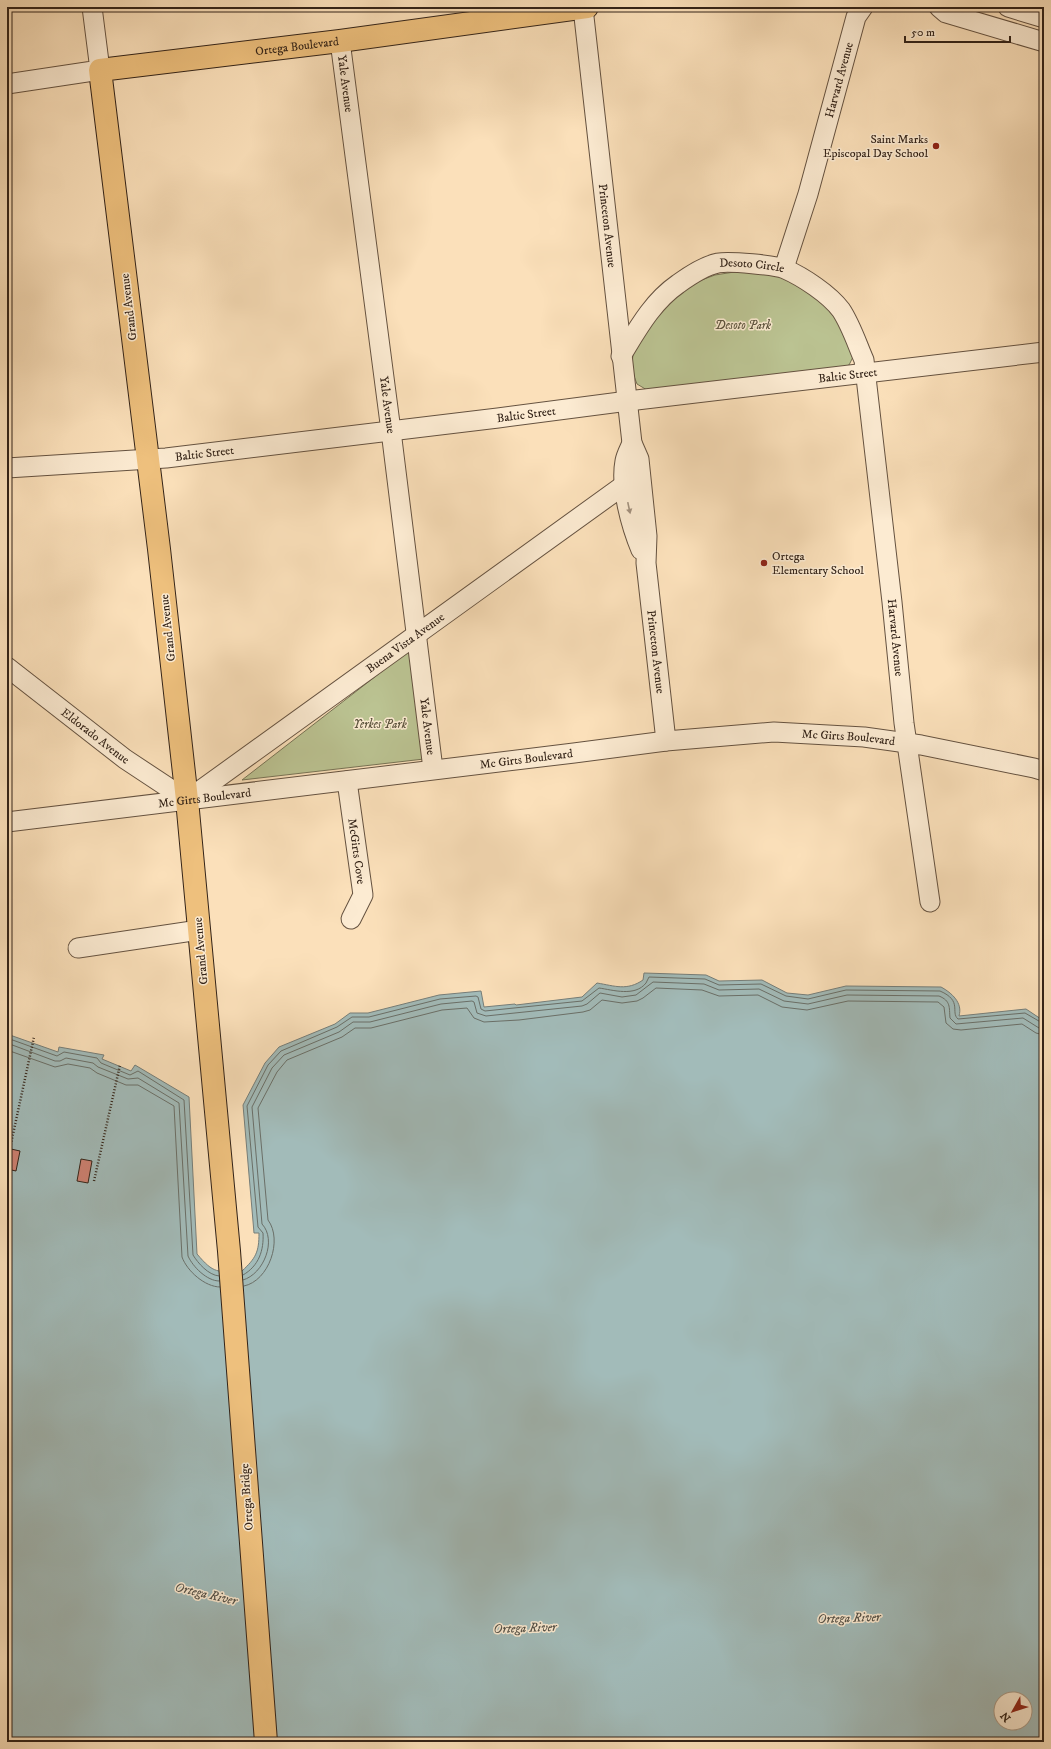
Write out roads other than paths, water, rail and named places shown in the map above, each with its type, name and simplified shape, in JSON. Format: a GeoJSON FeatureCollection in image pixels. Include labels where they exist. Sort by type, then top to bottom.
{"type":"FeatureCollection","features":[{"type":"Feature","properties":{"kind":"main road","name":"Ortega Boulevard"},"geometry":{"type":"LineString","coordinates":[[100,70],[340,41],[585,7]]}},
{"type":"Feature","properties":{"kind":"main road","name":"Grand Avenue"},"geometry":{"type":"LineString","coordinates":[[100,70],[159,550],[187,800],[229,1252]]}},
{"type":"Feature","properties":{"kind":"main road","name":"Ortega Bridge"},"geometry":{"type":"LineString","coordinates":[[229,1252],[266,1742]]}},
{"type":"Feature","properties":{"kind":"street","name":"Grand Avenue"},"geometry":{"type":"LineString","coordinates":[[92,7],[100,70]]}},
{"type":"Feature","properties":{"kind":"street","name":"Princeton Avenue"},"geometry":{"type":"LineString","coordinates":[[585,7],[621,356],[628,401],[632,443],[639,459],[647,536],[646,563],[666,741]]}},
{"type":"Feature","properties":{"kind":"street"},"geometry":{"type":"LineString","coordinates":[[939,7],[946,13],[1044,42]]}},
{"type":"Feature","properties":{"kind":"street"},"geometry":{"type":"LineString","coordinates":[[1008,7],[1044,18]]}},
{"type":"Feature","properties":{"kind":"street","name":"Harvard Avenue"},"geometry":{"type":"LineString","coordinates":[[784,268],[808,194],[856,10]]}},
{"type":"Feature","properties":{"kind":"street","name":"Yale Avenue"},"geometry":{"type":"LineString","coordinates":[[340,41],[391,431],[433,770]]}},
{"type":"Feature","properties":{"kind":"street","name":"Ortega Boulevard"},"geometry":{"type":"LineString","coordinates":[[7,84],[100,70]]}},
{"type":"Feature","properties":{"kind":"street","name":"Desoto Circle"},"geometry":{"type":"LineString","coordinates":[[621,356],[651,309],[677,284],[700,270],[718,263],[741,263],[784,268],[819,289],[841,310],[864,360],[865,374]]}},
{"type":"Feature","properties":{"kind":"street","name":"Baltic Street"},"geometry":{"type":"LineString","coordinates":[[7,468],[166,458],[628,401],[1044,352]]}},
{"type":"Feature","properties":{"kind":"street","name":"Harvard Avenue"},"geometry":{"type":"LineString","coordinates":[[865,374],[907,743],[930,902]]}},
{"type":"Feature","properties":{"kind":"street","name":"Princeton Avenue"},"geometry":{"type":"LineString","coordinates":[[632,443],[625,460],[624,485],[634,533],[646,563]]}},
{"type":"Feature","properties":{"kind":"street","name":"Buena Vista Avenue"},"geometry":{"type":"LineString","coordinates":[[187,800],[624,485]]}},
{"type":"Feature","properties":{"kind":"street","name":"Eldorado Avenue"},"geometry":{"type":"LineString","coordinates":[[7,667],[125,759],[187,800]]}},
{"type":"Feature","properties":{"kind":"street","name":"Mc Girts Boulevard"},"geometry":{"type":"LineString","coordinates":[[7,822],[141,804],[347,781],[666,741],[774,732],[864,737],[907,743],[1044,771]]}},
{"type":"Feature","properties":{"kind":"street","name":"McGirts Cove"},"geometry":{"type":"LineString","coordinates":[[347,781],[363,895],[351,919]]}},
{"type":"Feature","properties":{"kind":"street"},"geometry":{"type":"LineString","coordinates":[[78,948],[199,930]]}},
{"type":"Feature","properties":{"kind":"water","name":"Ortega River"},"geometry":{"type":"Polygon","coordinates":[[[644,973],[706,975],[719,981],[762,980],[787,993],[808,995],[846,986],[941,987],[953,995],[956,999],[960,1011],[959,1016],[1026,1009],[1044,1021],[1044,1742],[7,1742],[7,1034],[58,1052],[59,1047],[104,1055],[102,1059],[131,1071],[135,1065],[189,1097],[197,1254],[208,1265],[216,1270],[227,1272],[242,1271],[251,1262],[256,1254],[259,1233],[254,1233],[243,1105],[265,1063],[279,1047],[335,1024],[350,1013],[368,1013],[439,995],[481,991],[484,1007],[516,1005],[582,997],[597,983],[626,987],[643,980],[644,973]]]}},
{"type":"Feature","properties":{"kind":"place","name":"Saint Marks Episcopal Day School"},"geometry":{"type":"Point","coordinates":[936,146]}},
{"type":"Feature","properties":{"kind":"place","name":"Ortega Elementary School"},"geometry":{"type":"Point","coordinates":[764,563]}},
{"type":"Feature","properties":{"kind":"park label","name":"Desoto Park"},"geometry":{"type":"Point","coordinates":[743,325]}},
{"type":"Feature","properties":{"kind":"park label","name":"Yerkes Park"},"geometry":{"type":"Point","coordinates":[380,724]}}]}
